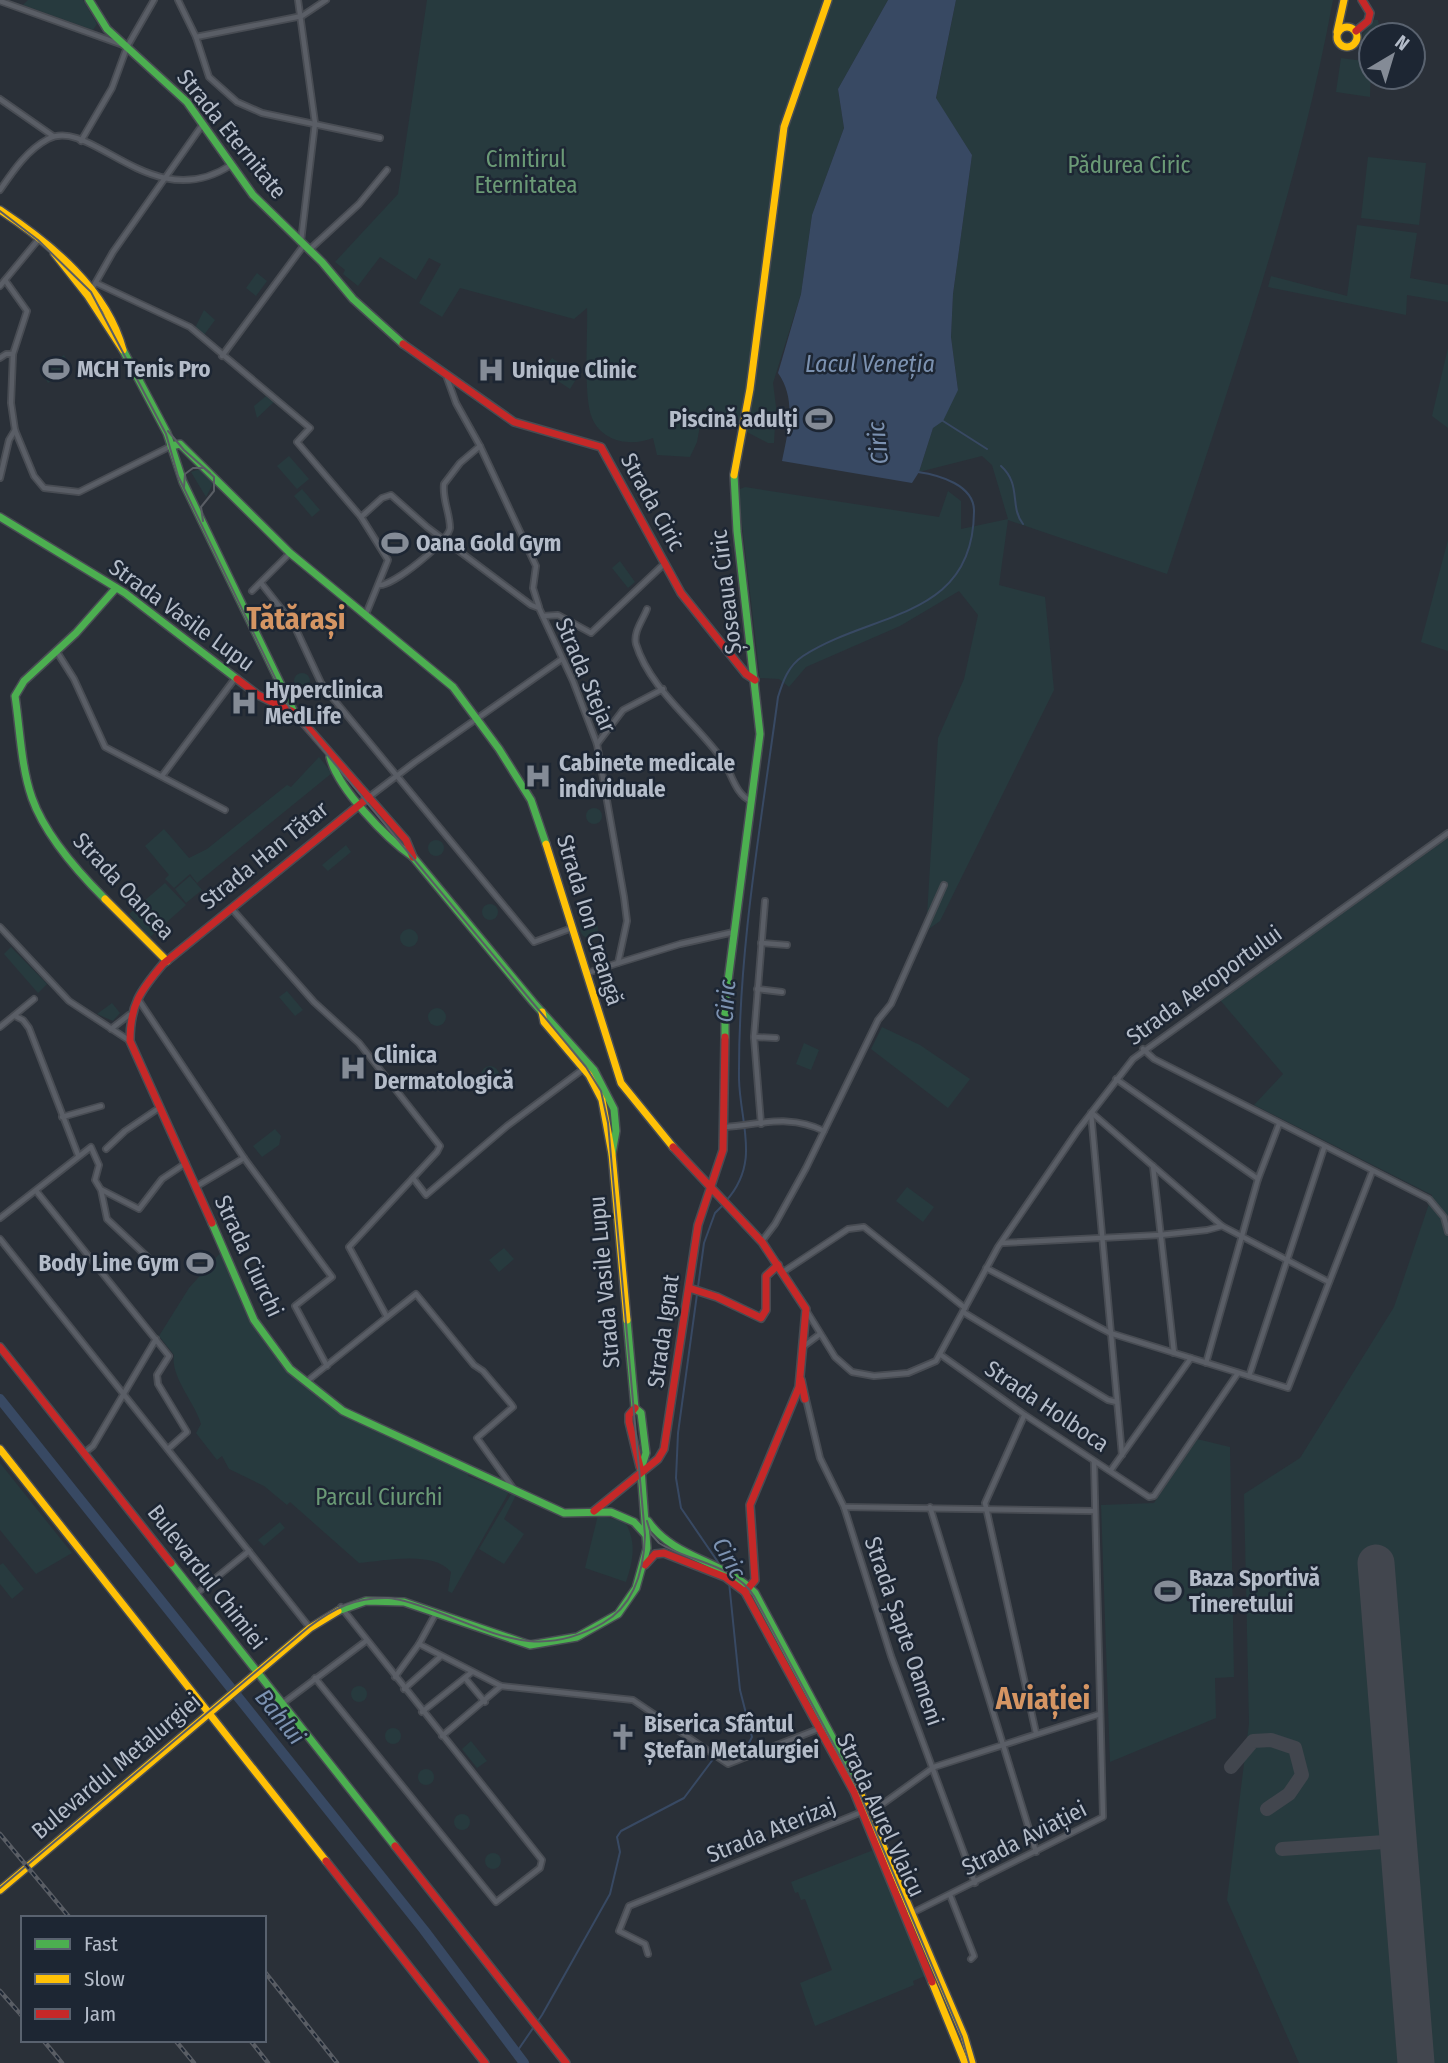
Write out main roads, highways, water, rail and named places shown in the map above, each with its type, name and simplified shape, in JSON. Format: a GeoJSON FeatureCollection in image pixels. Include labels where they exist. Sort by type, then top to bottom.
{"type":"FeatureCollection","features":[{"type":"Feature","properties":{"kind":"water","name":"Lacul Veneția"},"geometry":{"type":"Polygon","coordinates":[[[888,0],[956,0],[936,98],[972,155],[953,294],[951,337],[958,390],[943,421],[933,428],[919,472],[912,483],[782,461],[789,405],[784,383],[778,373],[801,294],[812,215],[844,128],[838,89],[888,0]]]}},
{"type":"Feature","properties":{"kind":"waterway"},"geometry":{"type":"LineString","coordinates":[[943,421],[987,449]]}},
{"type":"Feature","properties":{"kind":"waterway"},"geometry":{"type":"LineString","coordinates":[[1001,466],[1011,481],[1023,524]]}},
{"type":"Feature","properties":{"kind":"waterway","name":"Ciric"},"geometry":{"type":"LineString","coordinates":[[726,1201],[737,1186],[746,1157],[739,1079],[742,983],[778,697],[790,669],[803,656],[830,641],[914,608],[938,593],[957,574],[969,547],[973,503],[969,495],[954,483],[918,472]]}},
{"type":"Feature","properties":{"kind":"waterway","name":"Ciric"},"geometry":{"type":"LineString","coordinates":[[720,1565],[681,1508],[676,1478],[678,1433],[704,1243],[715,1213],[723,1205]]}},
{"type":"Feature","properties":{"kind":"waterway","name":"Bahlui"},"geometry":{"type":"LineString","coordinates":[[0,1399],[424,1930],[524,2063]]}},
{"type":"Feature","properties":{"kind":"waterway","name":"Ciric"},"geometry":{"type":"LineString","coordinates":[[718,1754],[747,1747],[752,1737],[740,1690],[729,1582]]}},
{"type":"Feature","properties":{"kind":"waterway","name":"Ciric"},"geometry":{"type":"LineString","coordinates":[[516,2053],[542,2015],[610,1894],[620,1852],[617,1837],[621,1831],[684,1798],[714,1758]]}},
{"type":"Feature","properties":{"kind":"tram line"},"geometry":{"type":"LineString","coordinates":[[0,211],[38,240],[91,292],[166,434],[178,476],[291,711],[586,1067],[601,1091],[608,1123],[645,1535],[640,1573],[623,1606],[603,1623],[580,1634],[558,1640],[538,1642],[499,1635],[418,1605],[394,1599],[366,1599],[327,1614],[0,1888]]}},
{"type":"Feature","properties":{"kind":"tram line"},"geometry":{"type":"LineString","coordinates":[[168,431],[184,450],[210,473]]}},
{"type":"Feature","properties":{"kind":"tram line"},"geometry":{"type":"LineString","coordinates":[[184,487],[185,474],[193,468],[204,468],[214,477],[214,491],[201,507],[203,521]]}},
{"type":"Feature","properties":{"kind":"tram line"},"geometry":{"type":"LineString","coordinates":[[647,1521],[651,1534],[659,1543],[723,1570],[745,1585],[754,1596],[859,1792],[962,2037],[969,2063]]}},
{"type":"Feature","properties":{"kind":"railway"},"geometry":{"type":"LineString","coordinates":[[0,1834],[68,1916]]}},
{"type":"Feature","properties":{"kind":"railway"},"geometry":{"type":"LineString","coordinates":[[266,1974],[337,2063]]}},
{"type":"Feature","properties":{"kind":"railway"},"geometry":{"type":"LineString","coordinates":[[0,1991],[21,2015]]}},
{"type":"Feature","properties":{"kind":"railway"},"geometry":{"type":"LineString","coordinates":[[45,2042],[62,2063]]}},
{"type":"Feature","properties":{"kind":"railway"},"geometry":{"type":"LineString","coordinates":[[177,2042],[194,2063]]}},
{"type":"Feature","properties":{"kind":"railway"},"geometry":{"type":"LineString","coordinates":[[252,2042],[268,2063]]}},
{"type":"Feature","properties":{"kind":"place","name":"MCH Tenis Pro"},"geometry":{"type":"Point","coordinates":[56,369]}},
{"type":"Feature","properties":{"kind":"place","name":"Unique Clinic"},"geometry":{"type":"Point","coordinates":[491,370]}},
{"type":"Feature","properties":{"kind":"place","name":"Piscină adulți"},"geometry":{"type":"Point","coordinates":[819,419]}},
{"type":"Feature","properties":{"kind":"place","name":"Oana Gold Gym"},"geometry":{"type":"Point","coordinates":[395,543]}},
{"type":"Feature","properties":{"kind":"place","name":"Hyperclinica MedLife"},"geometry":{"type":"Point","coordinates":[244,703]}},
{"type":"Feature","properties":{"kind":"place","name":"Cabinete medicale individuale"},"geometry":{"type":"Point","coordinates":[538,776]}},
{"type":"Feature","properties":{"kind":"place","name":"Clinica Dermatologică"},"geometry":{"type":"Point","coordinates":[353,1068]}},
{"type":"Feature","properties":{"kind":"place","name":"Body Line Gym"},"geometry":{"type":"Point","coordinates":[200,1263]}},
{"type":"Feature","properties":{"kind":"place","name":"Baza Sportivă Tineretului"},"geometry":{"type":"Point","coordinates":[1168,1591]}},
{"type":"Feature","properties":{"kind":"place","name":"Biserica Sfântul Ștefan Metalurgiei"},"geometry":{"type":"Point","coordinates":[623,1737]}},
{"type":"Feature","properties":{"kind":"district","name":"Tătărași"},"geometry":{"type":"Point","coordinates":[296,619]}},
{"type":"Feature","properties":{"kind":"district","name":"Aviației"},"geometry":{"type":"Point","coordinates":[1043,1699]}},
{"type":"Feature","properties":{"kind":"park label","name":"Pădurea Ciric"},"geometry":{"type":"Point","coordinates":[1129,165]}},
{"type":"Feature","properties":{"kind":"park label","name":"Cimitirul Eternitatea"},"geometry":{"type":"Point","coordinates":[526,172]}},
{"type":"Feature","properties":{"kind":"park label","name":"Parcul Ciurchi"},"geometry":{"type":"Point","coordinates":[379,1497]}}]}
